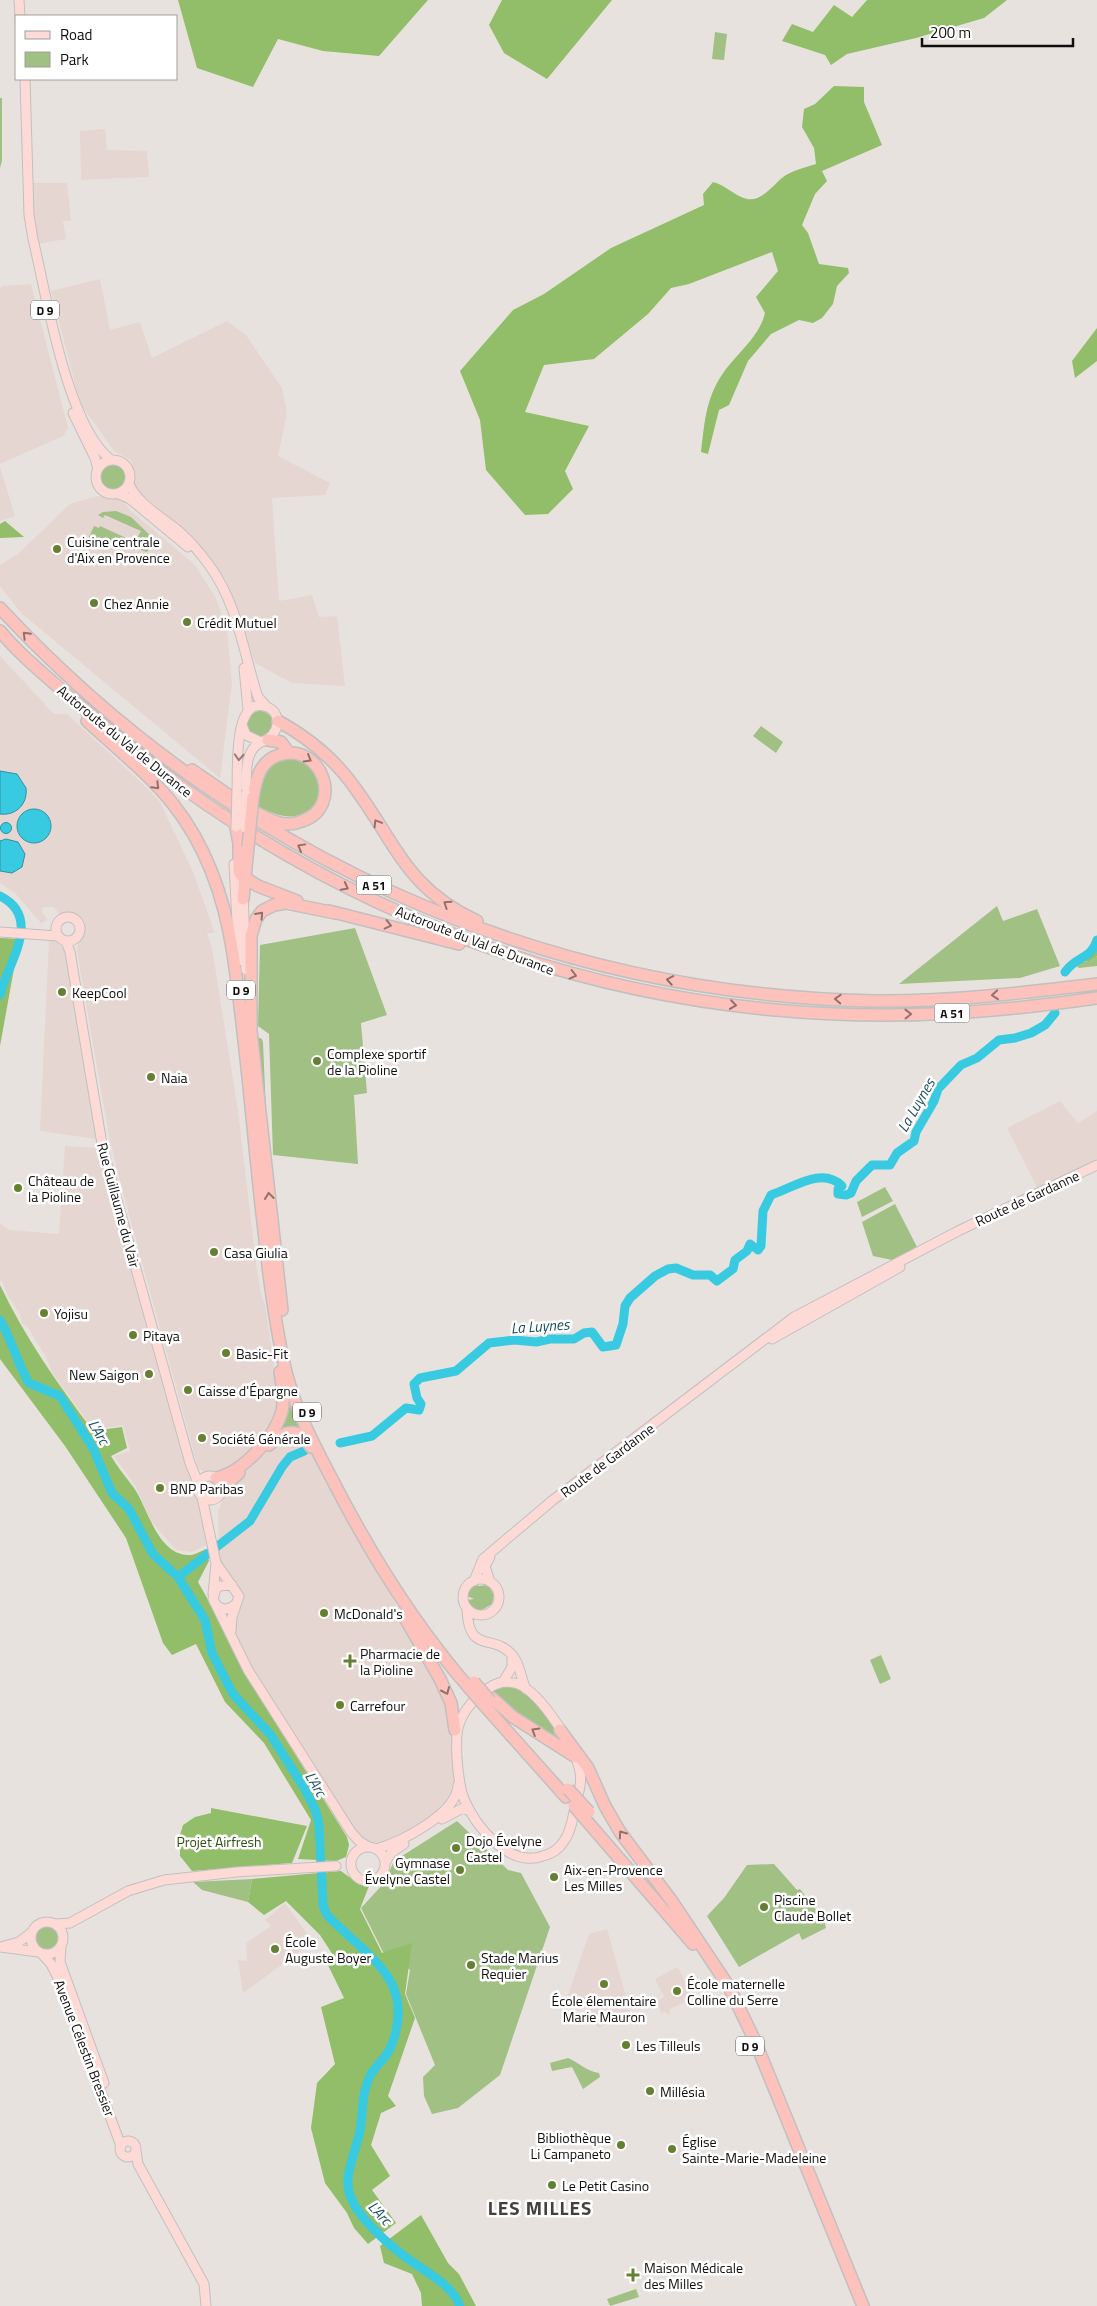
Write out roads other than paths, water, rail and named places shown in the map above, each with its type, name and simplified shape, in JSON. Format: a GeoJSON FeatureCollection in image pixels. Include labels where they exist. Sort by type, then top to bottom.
{"type":"FeatureCollection","features":[{"type":"Feature","properties":{"kind":"highway","name":"Autoroute du Val de Durance"},"geometry":{"type":"LineString","coordinates":[[0,608],[52,662],[105,710],[206,789],[288,840],[396,896],[474,927],[555,954],[626,972],[718,988],[812,998],[877,1001],[952,999],[1097,984]]}},
{"type":"Feature","properties":{"kind":"highway","name":"Autoroute du Val de Durance"},"geometry":{"type":"LineString","coordinates":[[0,631],[21,654],[131,750],[206,805],[264,842],[375,901],[526,962],[586,978],[671,996],[760,1008],[847,1014],[954,1013],[1045,1005],[1097,998]]}},
{"type":"Feature","properties":{"kind":"highway"},"geometry":{"type":"LineString","coordinates":[[21,654],[80,715],[166,796],[179,812],[201,848],[220,895],[230,937],[250,1108]]}},
{"type":"Feature","properties":{"kind":"highway"},"geometry":{"type":"LineString","coordinates":[[52,662],[126,722],[192,770],[257,812],[278,823],[289,824],[307,820],[318,812],[326,789],[324,775],[317,765],[304,756],[289,753],[275,756],[263,766],[250,795],[242,845],[243,899]]}},
{"type":"Feature","properties":{"kind":"highway"},"geometry":{"type":"LineString","coordinates":[[278,721],[303,735],[334,762],[355,788],[404,864],[432,893],[467,916],[555,954]]}},
{"type":"Feature","properties":{"kind":"highway"},"geometry":{"type":"LineString","coordinates":[[264,741],[281,742],[289,753]]}},
{"type":"Feature","properties":{"kind":"highway"},"geometry":{"type":"LineString","coordinates":[[236,827],[242,845]]}},
{"type":"Feature","properties":{"kind":"highway"},"geometry":{"type":"LineString","coordinates":[[244,878],[279,894],[335,913]]}},
{"type":"Feature","properties":{"kind":"highway"},"geometry":{"type":"LineString","coordinates":[[251,1032],[251,936],[256,918],[268,908],[286,903],[335,913],[526,962]]}},
{"type":"Feature","properties":{"kind":"highway","name":"D 9"},"geometry":{"type":"LineString","coordinates":[[251,1032],[282,1308],[291,1360],[302,1399],[328,1457],[399,1584],[472,1686]]}},
{"type":"Feature","properties":{"kind":"highway","name":"D 9"},"geometry":{"type":"LineString","coordinates":[[250,1108],[270,1281],[281,1349],[296,1402],[308,1432],[341,1497],[406,1608],[430,1641],[472,1686],[489,1701],[567,1793],[692,1930],[717,1967],[744,2016],[861,2304]]}},
{"type":"Feature","properties":{"kind":"highway","name":"D 9"},"geometry":{"type":"LineString","coordinates":[[211,1477],[234,1472],[269,1438],[282,1412],[283,1395],[274,1342],[270,1281]]}},
{"type":"Feature","properties":{"kind":"highway","name":"D 9"},"geometry":{"type":"LineString","coordinates":[[222,1488],[279,1436],[290,1432],[302,1436],[308,1442],[341,1497]]}},
{"type":"Feature","properties":{"kind":"highway"},"geometry":{"type":"LineString","coordinates":[[348,1510],[374,1564],[440,1679],[451,1703],[455,1730]]}},
{"type":"Feature","properties":{"kind":"highway"},"geometry":{"type":"LineString","coordinates":[[489,1701],[576,1757]]}},
{"type":"Feature","properties":{"kind":"highway"},"geometry":{"type":"LineString","coordinates":[[560,1730],[588,1768],[605,1806],[620,1832],[692,1930]]}},
{"type":"Feature","properties":{"kind":"highway","name":"D 9"},"geometry":{"type":"LineString","coordinates":[[588,1816],[692,1943],[724,1993],[748,2042],[861,2304]]}},
{"type":"Feature","properties":{"kind":"main road"},"geometry":{"type":"LineString","coordinates":[[19,0],[20,15]]}},
{"type":"Feature","properties":{"kind":"main road","name":"D 9"},"geometry":{"type":"LineString","coordinates":[[25,80],[29,215],[63,361],[82,421],[98,449],[110,459]]}},
{"type":"Feature","properties":{"kind":"main road","name":"D 9"},"geometry":{"type":"LineString","coordinates":[[26,144],[23,186],[28,240],[67,398],[78,426],[95,458],[98,469]]}},
{"type":"Feature","properties":{"kind":"main road"},"geometry":{"type":"LineString","coordinates":[[119,494],[128,485],[130,477],[126,466],[120,461],[110,459],[98,469],[96,477],[99,487],[107,493],[119,494],[130,499],[191,549],[208,569],[232,619],[245,671],[248,710]]}},
{"type":"Feature","properties":{"kind":"main road"},"geometry":{"type":"LineString","coordinates":[[128,485],[138,499],[183,534],[209,565],[222,585],[235,616],[258,697],[273,711],[278,721],[276,732],[252,749],[248,756],[250,795]]}},
{"type":"Feature","properties":{"kind":"main road"},"geometry":{"type":"LineString","coordinates":[[236,827],[242,719],[248,710],[257,706],[267,707]]}},
{"type":"Feature","properties":{"kind":"main road"},"geometry":{"type":"LineString","coordinates":[[242,725],[246,735],[264,741]]}},
{"type":"Feature","properties":{"kind":"main road","name":"D 9"},"geometry":{"type":"LineString","coordinates":[[242,845],[235,902],[250,1108]]}},
{"type":"Feature","properties":{"kind":"main road","name":"D 9"},"geometry":{"type":"LineString","coordinates":[[243,899],[251,1032]]}},
{"type":"Feature","properties":{"kind":"main road"},"geometry":{"type":"LineString","coordinates":[[1,932],[41,934],[66,939],[81,929],[76,919],[64,917],[59,920],[56,926],[41,934]]}},
{"type":"Feature","properties":{"kind":"main road"},"geometry":{"type":"LineString","coordinates":[[56,926],[66,939]]}},
{"type":"Feature","properties":{"kind":"main road","name":"Rue Guillaume du Vair"},"geometry":{"type":"LineString","coordinates":[[66,939],[70,952],[103,1150],[188,1453],[199,1485]]}},
{"type":"Feature","properties":{"kind":"main road","name":"Route de Gardanne"},"geometry":{"type":"LineString","coordinates":[[474,1581],[483,1560],[553,1500],[720,1374],[763,1338],[794,1317],[958,1231],[1097,1165]]}},
{"type":"Feature","properties":{"kind":"main road","name":"Rue Guillaume du Vair"},"geometry":{"type":"LineString","coordinates":[[188,1453],[200,1472],[211,1477]]}},
{"type":"Feature","properties":{"kind":"main road"},"geometry":{"type":"LineString","coordinates":[[211,1530],[210,1508],[213,1500],[219,1496],[222,1488],[221,1483],[211,1477],[199,1485],[211,1530],[216,1560],[214,1599],[248,1670],[351,1832],[359,1841],[381,1852],[385,1863]]}},
{"type":"Feature","properties":{"kind":"main road"},"geometry":{"type":"LineString","coordinates":[[202,1497],[213,1500]]}},
{"type":"Feature","properties":{"kind":"main road"},"geometry":{"type":"LineString","coordinates":[[473,1635],[473,1624],[480,1616],[491,1612],[499,1600],[497,1590],[490,1582],[486,1566],[496,1548]]}},
{"type":"Feature","properties":{"kind":"main road"},"geometry":{"type":"LineString","coordinates":[[216,1560],[239,1596],[231,1632]]}},
{"type":"Feature","properties":{"kind":"main road"},"geometry":{"type":"LineString","coordinates":[[458,1771],[464,1798],[470,1811],[499,1845],[514,1856],[529,1859],[548,1854],[560,1847],[569,1832],[581,1784],[576,1757],[560,1730],[527,1689],[514,1657],[509,1652],[473,1635],[469,1628],[468,1610],[464,1603],[463,1593],[474,1581],[485,1580],[490,1582]]}},
{"type":"Feature","properties":{"kind":"main road"},"geometry":{"type":"LineString","coordinates":[[214,1599],[219,1586],[232,1585]]}},
{"type":"Feature","properties":{"kind":"main road"},"geometry":{"type":"LineString","coordinates":[[214,1599],[224,1609],[232,1608],[236,1604]]}},
{"type":"Feature","properties":{"kind":"main road"},"geometry":{"type":"LineString","coordinates":[[468,1610],[480,1616]]}},
{"type":"Feature","properties":{"kind":"main road"},"geometry":{"type":"LineString","coordinates":[[503,1682],[512,1667],[509,1652]]}},
{"type":"Feature","properties":{"kind":"main road"},"geometry":{"type":"LineString","coordinates":[[470,1811],[463,1808],[447,1815],[391,1853],[382,1873],[374,1880],[361,1879],[353,1871],[340,1866],[354,1854],[395,1844],[446,1810],[458,1792],[455,1730],[466,1710],[478,1696],[491,1686],[503,1682],[518,1684],[527,1689]]}},
{"type":"Feature","properties":{"kind":"main road"},"geometry":{"type":"LineString","coordinates":[[351,1832],[354,1854]]}},
{"type":"Feature","properties":{"kind":"main road"},"geometry":{"type":"LineString","coordinates":[[0,1947],[19,1942],[42,1923],[66,1924],[122,1894],[164,1880],[336,1866]]}},
{"type":"Feature","properties":{"kind":"main road"},"geometry":{"type":"LineString","coordinates":[[0,1947],[50,1955],[62,1944],[76,1920]]}},
{"type":"Feature","properties":{"kind":"main road"},"geometry":{"type":"LineString","coordinates":[[56,1924],[60,1929],[62,1944]]}},
{"type":"Feature","properties":{"kind":"main road"},"geometry":{"type":"LineString","coordinates":[[32,1932],[33,1947],[40,1953]]}},
{"type":"Feature","properties":{"kind":"main road","name":"Avenue Célestin Bressier"},"geometry":{"type":"LineString","coordinates":[[62,1944],[60,1962],[124,2144]]}},
{"type":"Feature","properties":{"kind":"main road","name":"Avenue Célestin Bressier"},"geometry":{"type":"LineString","coordinates":[[40,1953],[51,1964],[61,1984],[124,2144]]}},
{"type":"Feature","properties":{"kind":"main road"},"geometry":{"type":"LineString","coordinates":[[133,2154],[122,2154],[124,2144],[134,2144],[133,2154],[197,2283],[205,2291],[206,2306]]}},
{"type":"Feature","properties":{"kind":"water"},"geometry":{"type":"Polygon","coordinates":[[[0,771],[17,774],[26,788],[25,799],[20,808],[6,814],[0,814],[0,771]]]}},
{"type":"Feature","properties":{"kind":"water"},"geometry":{"type":"Polygon","coordinates":[[[34,809],[41,810],[46,814],[50,819],[50,833],[46,838],[41,842],[34,843],[27,842],[22,838],[18,833],[17,826],[18,819],[22,814],[27,810],[34,809]]]}},
{"type":"Feature","properties":{"kind":"water"},"geometry":{"type":"Polygon","coordinates":[[[6,822],[12,828],[6,834],[0,828],[6,822]]]}},
{"type":"Feature","properties":{"kind":"water"},"geometry":{"type":"Polygon","coordinates":[[[6,839],[18,842],[25,854],[22,867],[12,873],[0,871],[0,841],[6,839]]]}},
{"type":"Feature","properties":{"kind":"waterway","name":"L'Arc"},"geometry":{"type":"LineString","coordinates":[[0,896],[13,905],[20,916],[21,929],[15,956],[0,995]]}},
{"type":"Feature","properties":{"kind":"waterway","name":"La Luynes"},"geometry":{"type":"LineString","coordinates":[[1065,972],[1091,951],[1097,940]]}},
{"type":"Feature","properties":{"kind":"waterway","name":"La Luynes"},"geometry":{"type":"LineString","coordinates":[[340,1443],[372,1436],[406,1408],[419,1410],[421,1404],[417,1398],[414,1384],[420,1378],[456,1371],[489,1343],[515,1340],[536,1342],[550,1339],[574,1339],[584,1333],[592,1332],[603,1347],[616,1345],[623,1324],[625,1306],[630,1298],[655,1276],[668,1269],[676,1268],[693,1275],[710,1275],[717,1281],[733,1269],[735,1260],[747,1251],[750,1244],[758,1250],[761,1246],[763,1211],[771,1195],[807,1180],[817,1178],[834,1180],[842,1186],[838,1189],[838,1194],[846,1195],[851,1193],[856,1181],[872,1165],[890,1165],[897,1153],[914,1141],[916,1132],[934,1101],[938,1089],[961,1065],[977,1058],[999,1040],[1031,1033],[1045,1025],[1055,1013]]}},
{"type":"Feature","properties":{"kind":"waterway","name":"L'Arc"},"geometry":{"type":"LineString","coordinates":[[0,1320],[29,1383],[60,1396],[93,1448],[112,1493],[129,1509],[153,1554],[178,1577],[205,1620],[212,1653],[233,1694],[270,1734],[303,1786],[316,1811],[319,1826],[323,1905],[327,1915],[384,1972],[393,1987],[398,2005],[397,2025],[390,2049],[372,2072],[365,2091],[360,2131],[348,2176],[351,2198],[361,2215],[386,2241],[445,2286],[460,2306]]}},
{"type":"Feature","properties":{"kind":"waterway","name":"La Luynes"},"geometry":{"type":"LineString","coordinates":[[178,1577],[250,1521],[282,1467],[290,1457],[304,1451]]}},
{"type":"Feature","properties":{"kind":"place","name":"Cuisine centrale d'Aix en Provence"},"geometry":{"type":"Point","coordinates":[57,549]}},
{"type":"Feature","properties":{"kind":"place","name":"Chez Annie"},"geometry":{"type":"Point","coordinates":[94,603]}},
{"type":"Feature","properties":{"kind":"place","name":"Crédit Mutuel"},"geometry":{"type":"Point","coordinates":[187,622]}},
{"type":"Feature","properties":{"kind":"place","name":"KeepCool"},"geometry":{"type":"Point","coordinates":[62,992]}},
{"type":"Feature","properties":{"kind":"place","name":"Complexe sportif de la Pioline"},"geometry":{"type":"Point","coordinates":[317,1061]}},
{"type":"Feature","properties":{"kind":"place","name":"Naia"},"geometry":{"type":"Point","coordinates":[151,1077]}},
{"type":"Feature","properties":{"kind":"place","name":"Château de la Pioline"},"geometry":{"type":"Point","coordinates":[18,1188]}},
{"type":"Feature","properties":{"kind":"place","name":"Casa Giulia"},"geometry":{"type":"Point","coordinates":[214,1252]}},
{"type":"Feature","properties":{"kind":"place","name":"Yojisu"},"geometry":{"type":"Point","coordinates":[44,1313]}},
{"type":"Feature","properties":{"kind":"place","name":"Pitaya"},"geometry":{"type":"Point","coordinates":[133,1335]}},
{"type":"Feature","properties":{"kind":"place","name":"Basic-Fit"},"geometry":{"type":"Point","coordinates":[226,1353]}},
{"type":"Feature","properties":{"kind":"place","name":"New Saigon"},"geometry":{"type":"Point","coordinates":[149,1374]}},
{"type":"Feature","properties":{"kind":"place","name":"Caisse d'Épargne"},"geometry":{"type":"Point","coordinates":[188,1390]}},
{"type":"Feature","properties":{"kind":"place","name":"Société Générale"},"geometry":{"type":"Point","coordinates":[202,1438]}},
{"type":"Feature","properties":{"kind":"place","name":"BNP Paribas"},"geometry":{"type":"Point","coordinates":[160,1488]}},
{"type":"Feature","properties":{"kind":"place","name":"McDonald's"},"geometry":{"type":"Point","coordinates":[324,1613]}},
{"type":"Feature","properties":{"kind":"place","name":"Pharmacie de la Pioline"},"geometry":{"type":"Point","coordinates":[350,1661]}},
{"type":"Feature","properties":{"kind":"place","name":"Carrefour"},"geometry":{"type":"Point","coordinates":[340,1705]}},
{"type":"Feature","properties":{"kind":"place","name":"Dojo Évelyne Castel"},"geometry":{"type":"Point","coordinates":[456,1848]}},
{"type":"Feature","properties":{"kind":"place","name":"Gymnase Évelyne Castel"},"geometry":{"type":"Point","coordinates":[460,1870]}},
{"type":"Feature","properties":{"kind":"place","name":"Aix-en-Provence Les Milles"},"geometry":{"type":"Point","coordinates":[554,1877]}},
{"type":"Feature","properties":{"kind":"place","name":"Piscine Claude Bollet"},"geometry":{"type":"Point","coordinates":[764,1907]}},
{"type":"Feature","properties":{"kind":"place","name":"École Auguste Boyer"},"geometry":{"type":"Point","coordinates":[275,1949]}},
{"type":"Feature","properties":{"kind":"place","name":"Stade Marius Requier"},"geometry":{"type":"Point","coordinates":[471,1965]}},
{"type":"Feature","properties":{"kind":"place","name":"École élementaire Marie Mauron"},"geometry":{"type":"Point","coordinates":[604,1984]}},
{"type":"Feature","properties":{"kind":"place","name":"École maternelle Colline du Serre"},"geometry":{"type":"Point","coordinates":[677,1991]}},
{"type":"Feature","properties":{"kind":"place","name":"Les Tilleuls"},"geometry":{"type":"Point","coordinates":[626,2045]}},
{"type":"Feature","properties":{"kind":"place","name":"Millésia"},"geometry":{"type":"Point","coordinates":[650,2091]}},
{"type":"Feature","properties":{"kind":"place","name":"Bibliothèque Li Campaneto"},"geometry":{"type":"Point","coordinates":[621,2145]}},
{"type":"Feature","properties":{"kind":"place","name":"Église Sainte-Marie-Madeleine"},"geometry":{"type":"Point","coordinates":[672,2149]}},
{"type":"Feature","properties":{"kind":"place","name":"Le Petit Casino"},"geometry":{"type":"Point","coordinates":[552,2185]}},
{"type":"Feature","properties":{"kind":"place","name":"Maison Médicale des Milles"},"geometry":{"type":"Point","coordinates":[633,2275]}},
{"type":"Feature","properties":{"kind":"district","name":"LES MILLES"},"geometry":{"type":"Point","coordinates":[540,2207]}},
{"type":"Feature","properties":{"kind":"park label","name":"Projet Airfresh"},"geometry":{"type":"Point","coordinates":[219,1841]}}]}
